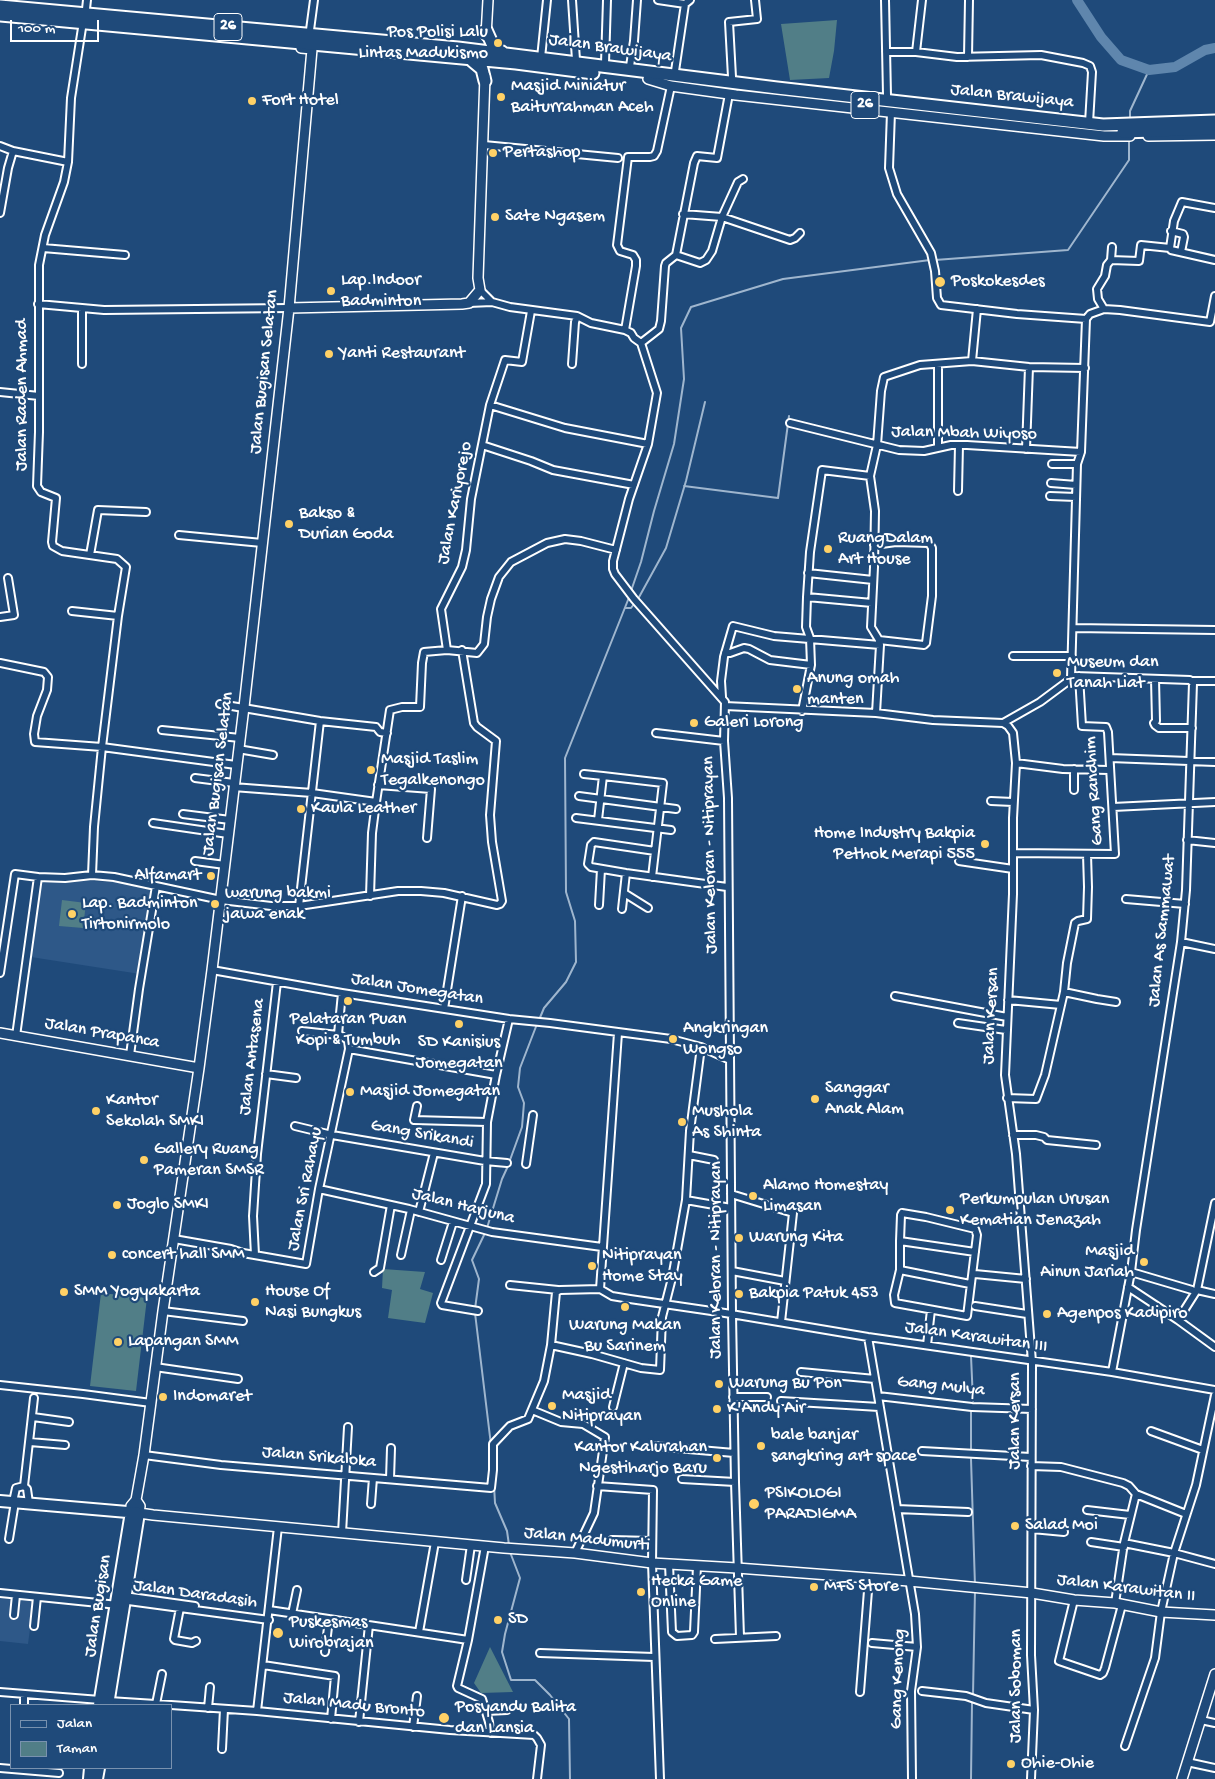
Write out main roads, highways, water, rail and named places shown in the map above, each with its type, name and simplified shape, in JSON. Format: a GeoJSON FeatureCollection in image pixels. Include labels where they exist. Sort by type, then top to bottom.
{"type":"FeatureCollection","features":[{"type":"Feature","properties":{"kind":"highway","name":"Jalan Brawijaya"},"geometry":{"type":"LineString","coordinates":[[0,6],[104,13],[486,56],[541,58],[758,86],[1089,120],[1130,121],[1154,127]]}},
{"type":"Feature","properties":{"kind":"highway","name":"Jalan Brawijaya"},"geometry":{"type":"LineString","coordinates":[[0,15],[398,52],[468,54]]}},
{"type":"Feature","properties":{"kind":"highway"},"geometry":{"type":"LineString","coordinates":[[486,30],[494,48],[503,57],[488,72],[485,81],[482,69],[468,54],[486,30]]}},
{"type":"Feature","properties":{"kind":"highway"},"geometry":{"type":"LineString","coordinates":[[312,49],[398,52]]}},
{"type":"Feature","properties":{"kind":"highway","name":"Jalan Brawijaya"},"geometry":{"type":"LineString","coordinates":[[503,57],[648,79],[1104,132],[1154,127],[1198,126],[1215,129]]}},
{"type":"Feature","properties":{"kind":"highway"},"geometry":{"type":"LineString","coordinates":[[563,61],[576,60],[732,77],[887,95],[905,100]]}},
{"type":"Feature","properties":{"kind":"highway"},"geometry":{"type":"LineString","coordinates":[[1154,127],[1215,115]]}},
{"type":"Feature","properties":{"kind":"highway","name":"Jalan Brawijaya"},"geometry":{"type":"LineString","coordinates":[[1198,126],[1215,121]]}},
{"type":"Feature","properties":{"kind":"main road","name":"Jalan Bugisan"},"geometry":{"type":"LineString","coordinates":[[0,1501],[135,1512],[104,1703]]}},
{"type":"Feature","properties":{"kind":"waterway"},"geometry":{"type":"LineString","coordinates":[[1077,0],[1101,37],[1121,60],[1149,70],[1175,67],[1205,50],[1215,48]]}},
{"type":"Feature","properties":{"kind":"waterway"},"geometry":{"type":"LineString","coordinates":[[1130,120],[1130,111],[1149,70]]}},
{"type":"Feature","properties":{"kind":"waterway"},"geometry":{"type":"LineString","coordinates":[[935,260],[1068,250],[1129,160],[1129,140]]}},
{"type":"Feature","properties":{"kind":"waterway"},"geometry":{"type":"LineString","coordinates":[[631,591],[674,444],[684,379],[681,328],[691,307],[783,279],[930,260]]}},
{"type":"Feature","properties":{"kind":"waterway"},"geometry":{"type":"LineString","coordinates":[[638,599],[666,548],[686,481],[705,402]]}},
{"type":"Feature","properties":{"kind":"waterway"},"geometry":{"type":"LineString","coordinates":[[684,486],[778,498],[789,416]]}},
{"type":"Feature","properties":{"kind":"waterway"},"geometry":{"type":"LineString","coordinates":[[539,1020],[544,1008],[566,982],[576,962],[575,921],[566,892],[565,758],[630,595]]}},
{"type":"Feature","properties":{"kind":"waterway"},"geometry":{"type":"LineString","coordinates":[[625,608],[631,608],[634,604]]}},
{"type":"Feature","properties":{"kind":"waterway"},"geometry":{"type":"LineString","coordinates":[[510,1160],[522,1127],[524,1103],[518,1087],[520,1068],[537,1024]]}},
{"type":"Feature","properties":{"kind":"waterway"},"geometry":{"type":"LineString","coordinates":[[487,1228],[502,1179],[508,1166]]}},
{"type":"Feature","properties":{"kind":"waterway"},"geometry":{"type":"LineString","coordinates":[[475,1309],[479,1279],[472,1260],[485,1233]]}},
{"type":"Feature","properties":{"kind":"waterway"},"geometry":{"type":"LineString","coordinates":[[475,1313],[491,1445]]}},
{"type":"Feature","properties":{"kind":"waterway"},"geometry":{"type":"LineString","coordinates":[[971,1356],[973,1401]]}},
{"type":"Feature","properties":{"kind":"waterway"},"geometry":{"type":"LineString","coordinates":[[971,1411],[971,1450]]}},
{"type":"Feature","properties":{"kind":"waterway"},"geometry":{"type":"LineString","coordinates":[[971,1459],[975,1586]]}},
{"type":"Feature","properties":{"kind":"waterway"},"geometry":{"type":"LineString","coordinates":[[494,1485],[495,1503],[507,1531],[509,1545]]}},
{"type":"Feature","properties":{"kind":"waterway"},"geometry":{"type":"LineString","coordinates":[[510,1552],[520,1578],[502,1652],[511,1680],[535,1680],[569,1719],[570,1779]]}},
{"type":"Feature","properties":{"kind":"waterway"},"geometry":{"type":"LineString","coordinates":[[973,1695],[975,1590]]}},
{"type":"Feature","properties":{"kind":"waterway"},"geometry":{"type":"LineString","coordinates":[[971,1779],[972,1702]]}},
{"type":"Feature","properties":{"kind":"place","name":"Pos Polisi Lalu Lintas Madukismo"},"geometry":{"type":"Point","coordinates":[498,43]}},
{"type":"Feature","properties":{"kind":"place","name":"Masjid Miniatur Baiturrahman Aceh"},"geometry":{"type":"Point","coordinates":[501,97]}},
{"type":"Feature","properties":{"kind":"place","name":"Fort Hotel"},"geometry":{"type":"Point","coordinates":[252,101]}},
{"type":"Feature","properties":{"kind":"place","name":"Pertashop"},"geometry":{"type":"Point","coordinates":[493,153]}},
{"type":"Feature","properties":{"kind":"place","name":"Sate Ngasem"},"geometry":{"type":"Point","coordinates":[495,217]}},
{"type":"Feature","properties":{"kind":"place","name":"Poskokesdes"},"geometry":{"type":"Point","coordinates":[940,282]}},
{"type":"Feature","properties":{"kind":"place","name":"Lap.Indoor Badminton"},"geometry":{"type":"Point","coordinates":[331,291]}},
{"type":"Feature","properties":{"kind":"place","name":"Yanti Restaurant"},"geometry":{"type":"Point","coordinates":[329,354]}},
{"type":"Feature","properties":{"kind":"place","name":"Bakso & Durian Goda"},"geometry":{"type":"Point","coordinates":[289,524]}},
{"type":"Feature","properties":{"kind":"place","name":"RuangDalam Art House"},"geometry":{"type":"Point","coordinates":[828,549]}},
{"type":"Feature","properties":{"kind":"place","name":"Museum dan Tanah Liat"},"geometry":{"type":"Point","coordinates":[1057,673]}},
{"type":"Feature","properties":{"kind":"place","name":"Anung omah manten"},"geometry":{"type":"Point","coordinates":[797,689]}},
{"type":"Feature","properties":{"kind":"place","name":"Galeri Lorong"},"geometry":{"type":"Point","coordinates":[694,723]}},
{"type":"Feature","properties":{"kind":"place","name":"Masjid Taslim Tegalkenongo"},"geometry":{"type":"Point","coordinates":[371,770]}},
{"type":"Feature","properties":{"kind":"place","name":"Kaula Leather"},"geometry":{"type":"Point","coordinates":[301,809]}},
{"type":"Feature","properties":{"kind":"place","name":"Home Industry Bakpia Pethok Merapi 555"},"geometry":{"type":"Point","coordinates":[985,844]}},
{"type":"Feature","properties":{"kind":"place","name":"Alfamart"},"geometry":{"type":"Point","coordinates":[211,876]}},
{"type":"Feature","properties":{"kind":"place","name":"warung bakmi jawa enak"},"geometry":{"type":"Point","coordinates":[215,904]}},
{"type":"Feature","properties":{"kind":"place","name":"Lap. Badminton Tirtonirmolo"},"geometry":{"type":"Point","coordinates":[72,914]}},
{"type":"Feature","properties":{"kind":"place","name":"Pelataran Puan Kopi & Tumbuh"},"geometry":{"type":"Point","coordinates":[348,1001]}},
{"type":"Feature","properties":{"kind":"place","name":"SD Kanisius Jomegatan"},"geometry":{"type":"Point","coordinates":[459,1024]}},
{"type":"Feature","properties":{"kind":"place","name":"Angkringan Wongso"},"geometry":{"type":"Point","coordinates":[673,1039]}},
{"type":"Feature","properties":{"kind":"place","name":"Masjid Jomegatan"},"geometry":{"type":"Point","coordinates":[350,1092]}},
{"type":"Feature","properties":{"kind":"place","name":"Sanggar Anak Alam"},"geometry":{"type":"Point","coordinates":[815,1099]}},
{"type":"Feature","properties":{"kind":"place","name":"Kantor Sekolah SMKI"},"geometry":{"type":"Point","coordinates":[96,1111]}},
{"type":"Feature","properties":{"kind":"place","name":"Mushola As Shinta"},"geometry":{"type":"Point","coordinates":[682,1122]}},
{"type":"Feature","properties":{"kind":"place","name":"Gallery Ruang Pameran SMSR"},"geometry":{"type":"Point","coordinates":[144,1160]}},
{"type":"Feature","properties":{"kind":"place","name":"Alamo Homestay Limasan"},"geometry":{"type":"Point","coordinates":[753,1196]}},
{"type":"Feature","properties":{"kind":"place","name":"Joglo SMKI"},"geometry":{"type":"Point","coordinates":[117,1205]}},
{"type":"Feature","properties":{"kind":"place","name":"Perkumpulan Urusan Kematian Jenazah"},"geometry":{"type":"Point","coordinates":[950,1210]}},
{"type":"Feature","properties":{"kind":"place","name":"Warung Kita"},"geometry":{"type":"Point","coordinates":[739,1238]}},
{"type":"Feature","properties":{"kind":"place","name":"concert hall SMM"},"geometry":{"type":"Point","coordinates":[112,1255]}},
{"type":"Feature","properties":{"kind":"place","name":"Masjid Ainun Jariah"},"geometry":{"type":"Point","coordinates":[1144,1262]}},
{"type":"Feature","properties":{"kind":"place","name":"Nitiprayan Home Stay"},"geometry":{"type":"Point","coordinates":[592,1266]}},
{"type":"Feature","properties":{"kind":"place","name":"SMM Yogyakarta"},"geometry":{"type":"Point","coordinates":[64,1292]}},
{"type":"Feature","properties":{"kind":"place","name":"Bakpia Patuk 453"},"geometry":{"type":"Point","coordinates":[739,1294]}},
{"type":"Feature","properties":{"kind":"place","name":"House Of Nasi Bungkus"},"geometry":{"type":"Point","coordinates":[255,1302]}},
{"type":"Feature","properties":{"kind":"place","name":"Warung Makan Bu Sarinem"},"geometry":{"type":"Point","coordinates":[625,1307]}},
{"type":"Feature","properties":{"kind":"place","name":"Agenpos Kadipiro"},"geometry":{"type":"Point","coordinates":[1047,1314]}},
{"type":"Feature","properties":{"kind":"place","name":"Lapangan SMM"},"geometry":{"type":"Point","coordinates":[118,1342]}},
{"type":"Feature","properties":{"kind":"place","name":"Warung Bu Pon"},"geometry":{"type":"Point","coordinates":[719,1384]}},
{"type":"Feature","properties":{"kind":"place","name":"Indomaret"},"geometry":{"type":"Point","coordinates":[163,1397]}},
{"type":"Feature","properties":{"kind":"place","name":"Masjid Nitiprayan"},"geometry":{"type":"Point","coordinates":[552,1406]}},
{"type":"Feature","properties":{"kind":"place","name":"K'Andy Air"},"geometry":{"type":"Point","coordinates":[717,1409]}},
{"type":"Feature","properties":{"kind":"place","name":"bale banjar sangkring art space"},"geometry":{"type":"Point","coordinates":[761,1446]}},
{"type":"Feature","properties":{"kind":"place","name":"Kantor Kalurahan Ngestiharjo Baru"},"geometry":{"type":"Point","coordinates":[717,1458]}},
{"type":"Feature","properties":{"kind":"place","name":"PSIKOLOGI PARADIGMA"},"geometry":{"type":"Point","coordinates":[754,1504]}},
{"type":"Feature","properties":{"kind":"place","name":"Salad Moi"},"geometry":{"type":"Point","coordinates":[1015,1526]}},
{"type":"Feature","properties":{"kind":"place","name":"MFS Store"},"geometry":{"type":"Point","coordinates":[814,1587]}},
{"type":"Feature","properties":{"kind":"place","name":"Hecka Game Online"},"geometry":{"type":"Point","coordinates":[641,1592]}},
{"type":"Feature","properties":{"kind":"place","name":"SD"},"geometry":{"type":"Point","coordinates":[498,1620]}},
{"type":"Feature","properties":{"kind":"place","name":"Puskesmas Wirobrajan"},"geometry":{"type":"Point","coordinates":[278,1633]}},
{"type":"Feature","properties":{"kind":"place","name":"Posyandu Balita dan Lansia"},"geometry":{"type":"Point","coordinates":[444,1718]}},
{"type":"Feature","properties":{"kind":"place","name":"Ohie-Ohie"},"geometry":{"type":"Point","coordinates":[1011,1764]}}]}
